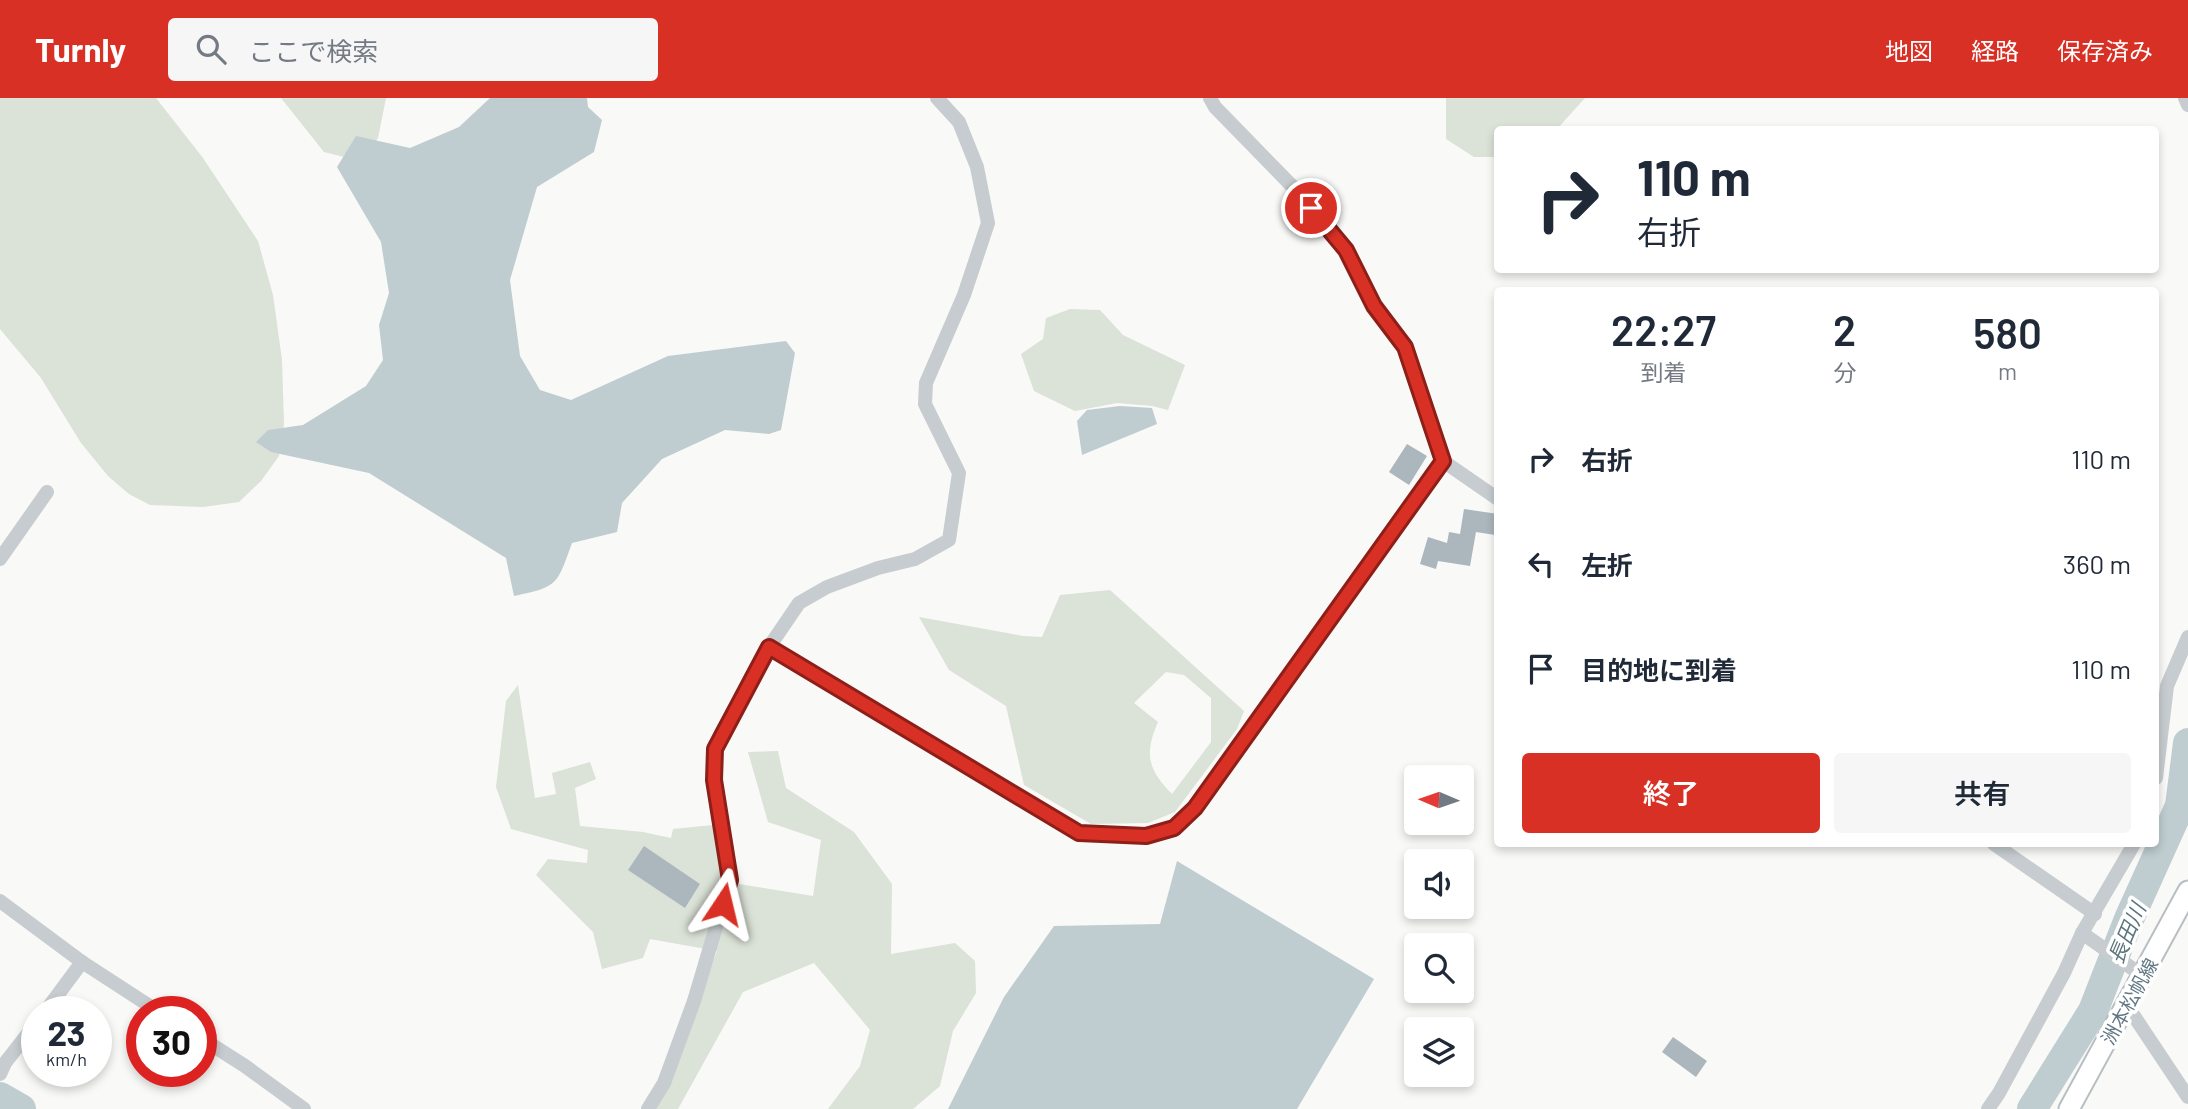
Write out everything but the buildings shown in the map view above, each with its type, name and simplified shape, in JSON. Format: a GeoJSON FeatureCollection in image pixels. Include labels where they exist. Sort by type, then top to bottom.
{"type":"FeatureCollection","features":[{"type":"Feature","properties":{"kind":"main road","name":"洲本松帆線"},"geometry":{"type":"LineString","coordinates":[[2069,1109],[2188,891]]}},
{"type":"Feature","properties":{"kind":"street"},"geometry":{"type":"LineString","coordinates":[[648,1109],[664,1083],[694,1001],[730,880],[714,780],[715,749],[769,647],[799,603],[827,587],[878,568],[915,559],[948,540],[959,473],[925,404],[926,383],[964,295],[988,223],[977,167],[959,122],[937,98]]}},
{"type":"Feature","properties":{"kind":"street"},"geometry":{"type":"LineString","coordinates":[[1210,98],[1215,107],[1293,187],[1346,250],[1374,306],[1405,347],[1443,461],[1494,496]]}},
{"type":"Feature","properties":{"kind":"street"},"geometry":{"type":"LineString","coordinates":[[2185,98],[2188,105]]}},
{"type":"Feature","properties":{"kind":"street"},"geometry":{"type":"LineString","coordinates":[[769,647],[1079,833],[1146,836],[1174,828],[1195,808],[1443,461]]}},
{"type":"Feature","properties":{"kind":"street"},"geometry":{"type":"LineString","coordinates":[[0,559],[47,492]]}},
{"type":"Feature","properties":{"kind":"street"},"geometry":{"type":"LineString","coordinates":[[2159,753],[2167,686],[2188,637]]}},
{"type":"Feature","properties":{"kind":"street"},"geometry":{"type":"LineString","coordinates":[[1998,847],[2095,914]]}},
{"type":"Feature","properties":{"kind":"street"},"geometry":{"type":"LineString","coordinates":[[1988,1109],[2064,974],[2082,933],[2132,847]]}},
{"type":"Feature","properties":{"kind":"street"},"geometry":{"type":"LineString","coordinates":[[0,901],[82,962],[134,996]]}},
{"type":"Feature","properties":{"kind":"street"},"geometry":{"type":"LineString","coordinates":[[2082,933],[2143,976]]}},
{"type":"Feature","properties":{"kind":"street"},"geometry":{"type":"LineString","coordinates":[[57,996],[82,962]]}},
{"type":"Feature","properties":{"kind":"street"},"geometry":{"type":"LineString","coordinates":[[2124,1011],[2134,1016],[2188,1097]]}},
{"type":"Feature","properties":{"kind":"street"},"geometry":{"type":"LineString","coordinates":[[2,1072],[5,1063],[21,1042]]}},
{"type":"Feature","properties":{"kind":"street"},"geometry":{"type":"LineString","coordinates":[[217,1048],[304,1109]]}},
{"type":"Feature","properties":{"kind":"shaded area"},"geometry":{"type":"Polygon","coordinates":[[[0,98],[156,98],[203,158],[258,241],[273,295],[282,360],[284,424],[279,456],[261,481],[239,502],[203,507],[150,505],[129,494],[108,476],[81,443],[41,378],[0,329],[0,98]]]}},
{"type":"Feature","properties":{"kind":"shaded area"},"geometry":{"type":"Polygon","coordinates":[[[281,98],[386,98],[378,138],[367,153],[352,159],[324,152],[281,98]]]}},
{"type":"Feature","properties":{"kind":"shaded area"},"geometry":{"type":"Polygon","coordinates":[[[490,98],[587,98],[588,107],[602,120],[594,152],[537,187],[510,280],[520,356],[540,390],[571,400],[668,356],[786,341],[795,353],[781,430],[769,434],[725,430],[662,459],[622,503],[617,532],[572,543],[554,582],[540,590],[514,596],[506,558],[369,473],[271,452],[256,442],[268,430],[303,425],[366,386],[383,360],[379,325],[389,293],[381,242],[337,167],[356,136],[410,148],[459,127],[490,98]]]}},
{"type":"Feature","properties":{"kind":"shaded area"},"geometry":{"type":"Polygon","coordinates":[[[1446,98],[1585,98],[1560,126],[1494,126],[1494,157],[1474,157],[1446,139],[1446,98]]]}},
{"type":"Feature","properties":{"kind":"shaded area"},"geometry":{"type":"Polygon","coordinates":[[[1070,309],[1100,310],[1123,335],[1185,365],[1168,410],[1117,403],[1075,411],[1034,391],[1021,354],[1043,339],[1046,318],[1070,309]]]}},
{"type":"Feature","properties":{"kind":"shaded area"},"geometry":{"type":"Polygon","coordinates":[[[1120,406],[1152,408],[1157,424],[1082,455],[1077,421],[1087,410],[1120,406]]]}},
{"type":"Feature","properties":{"kind":"shaded area"},"geometry":{"type":"Polygon","coordinates":[[[1110,590],[1244,711],[1237,729],[1175,812],[1148,823],[1091,824],[1024,785],[1006,706],[949,670],[919,617],[1042,637],[1060,595],[1110,590]],[[1166,672],[1134,703],[1158,722],[1151,743],[1151,761],[1158,777],[1172,794],[1211,742],[1211,698],[1184,675],[1166,672]]]}},
{"type":"Feature","properties":{"kind":"shaded area"},"geometry":{"type":"Polygon","coordinates":[[[518,685],[535,798],[556,794],[552,773],[590,762],[596,779],[575,788],[580,826],[643,832],[671,838],[673,829],[713,825],[739,884],[813,896],[821,840],[768,822],[748,752],[778,751],[786,788],[854,832],[892,884],[891,954],[955,943],[975,961],[976,993],[953,1031],[940,1086],[913,1109],[828,1109],[860,1066],[870,1030],[814,963],[743,992],[678,1109],[654,1109],[717,951],[650,939],[643,958],[602,969],[593,932],[536,875],[548,859],[587,863],[588,850],[511,829],[496,787],[506,701],[518,685]]]}},
{"type":"Feature","properties":{"kind":"shaded area"},"geometry":{"type":"Polygon","coordinates":[[[1177,861],[1374,979],[1297,1109],[948,1109],[1004,997],[1054,926],[1160,924],[1177,861]]]}},
{"type":"Feature","properties":{"kind":"waterway","name":"長田川"},"geometry":{"type":"LineString","coordinates":[[2032,1109],[2093,1011],[2129,919],[2180,806],[2188,743]]}},
{"type":"Feature","properties":{"kind":"waterway"},"geometry":{"type":"LineString","coordinates":[[0,1097],[21,1109]]}},
{"type":"Feature","properties":{"kind":"route"},"geometry":{"type":"LineString","coordinates":[[723,904],[730,880],[714,780],[715,749],[721,733],[769,647],[1079,833],[1146,836],[1174,828],[1195,808],[1443,461],[1405,347],[1374,306],[1346,250],[1311,208]]}}]}
